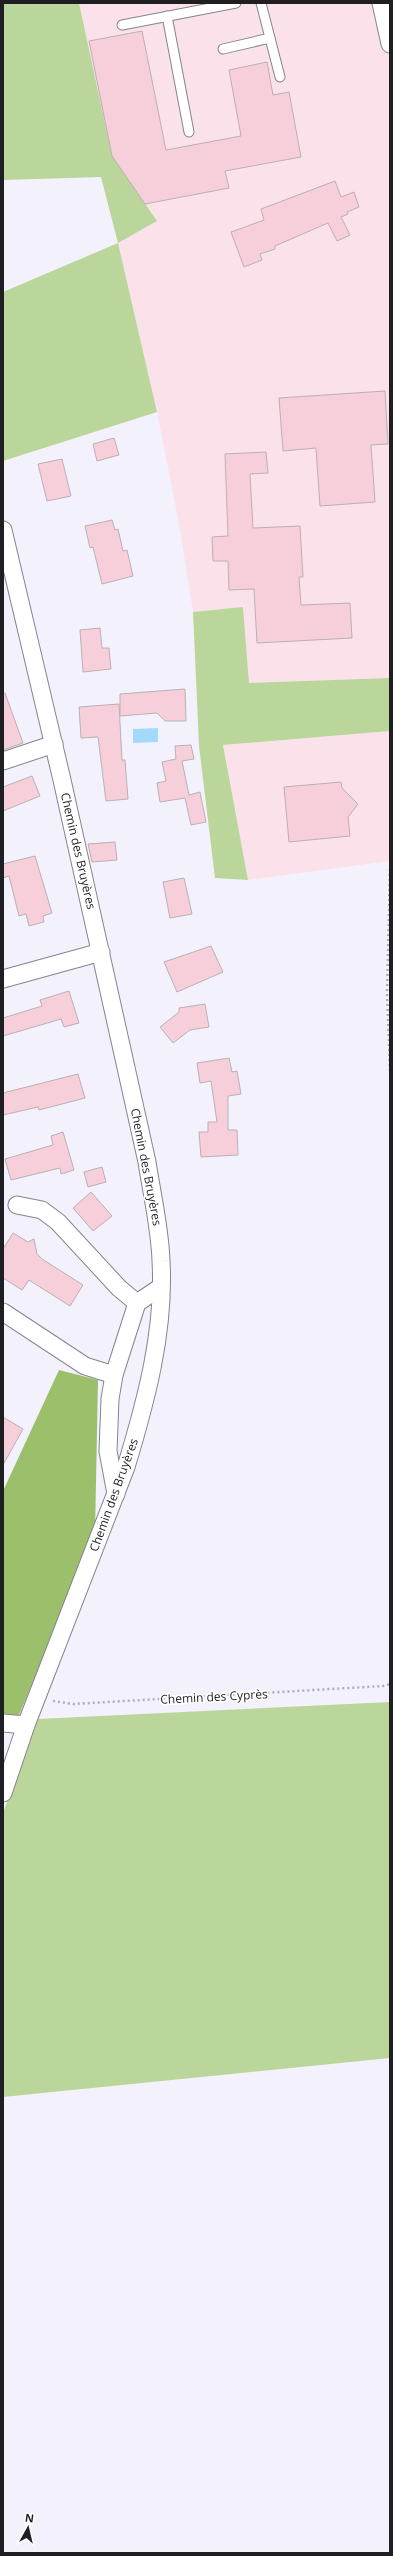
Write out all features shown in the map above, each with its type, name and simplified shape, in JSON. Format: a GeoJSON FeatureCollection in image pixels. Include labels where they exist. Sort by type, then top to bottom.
{"type":"FeatureCollection","features":[{"type":"Feature","properties":{"kind":"street"},"geometry":{"type":"LineString","coordinates":[[381,3],[390,44]]}},
{"type":"Feature","properties":{"kind":"street","name":"Chemin des Bruyères"},"geometry":{"type":"LineString","coordinates":[[3,530],[54,744],[101,952],[158,1223],[161,1286],[161,1302],[147,1390],[138,1426],[116,1494],[26,1725],[3,1793]]}},
{"type":"Feature","properties":{"kind":"street"},"geometry":{"type":"LineString","coordinates":[[3,761],[54,744]]}},
{"type":"Feature","properties":{"kind":"street"},"geometry":{"type":"LineString","coordinates":[[3,979],[101,952]]}},
{"type":"Feature","properties":{"kind":"street"},"geometry":{"type":"LineString","coordinates":[[17,1205],[42,1210],[58,1222],[118,1288],[137,1303]]}},
{"type":"Feature","properties":{"kind":"street"},"geometry":{"type":"LineString","coordinates":[[116,1494],[108,1451],[110,1399],[114,1375],[137,1303],[161,1286]]}},
{"type":"Feature","properties":{"kind":"street"},"geometry":{"type":"LineString","coordinates":[[3,1312],[85,1366],[114,1375]]}},
{"type":"Feature","properties":{"kind":"street"},"geometry":{"type":"LineString","coordinates":[[3,1723],[26,1725]]}},
{"type":"Feature","properties":{"kind":"lane"},"geometry":{"type":"LineString","coordinates":[[122,25],[236,3]]}},
{"type":"Feature","properties":{"kind":"lane"},"geometry":{"type":"LineString","coordinates":[[261,3],[280,77]]}},
{"type":"Feature","properties":{"kind":"lane"},"geometry":{"type":"LineString","coordinates":[[167,16],[189,132]]}},
{"type":"Feature","properties":{"kind":"lane"},"geometry":{"type":"LineString","coordinates":[[222,49],[270,38]]}},
{"type":"Feature","properties":{"kind":"path"},"geometry":{"type":"LineString","coordinates":[[390,869],[387,993],[390,1071]]}},
{"type":"Feature","properties":{"kind":"path","name":"Chemin des Cyprès"},"geometry":{"type":"LineString","coordinates":[[37,1699],[73,1704],[383,1686],[390,1684]]}},
{"type":"Feature","properties":{"kind":"shaded area"},"geometry":{"type":"Polygon","coordinates":[[[79,3],[390,3],[390,678],[249,683],[243,607],[193,612],[179,524],[157,412],[118,243],[157,221],[112,156],[79,3]]]}},
{"type":"Feature","properties":{"kind":"shaded area"},"geometry":{"type":"Polygon","coordinates":[[[390,731],[390,861],[248,880],[223,745],[390,731]]]}},
{"type":"Feature","properties":{"kind":"green space"},"geometry":{"type":"Polygon","coordinates":[[[3,3],[79,3],[112,156],[157,221],[118,243],[101,177],[3,180],[3,3]]]}},
{"type":"Feature","properties":{"kind":"green space"},"geometry":{"type":"Polygon","coordinates":[[[118,243],[157,412],[3,461],[3,292],[118,243]]]}},
{"type":"Feature","properties":{"kind":"green space"},"geometry":{"type":"Polygon","coordinates":[[[243,607],[249,683],[390,678],[390,731],[223,745],[248,880],[215,878],[199,746],[193,612],[243,607]]]}},
{"type":"Feature","properties":{"kind":"green space"},"geometry":{"type":"Polygon","coordinates":[[[59,1370],[98,1380],[95,1534],[19,1715],[3,1716],[3,1491],[59,1370]]]}},
{"type":"Feature","properties":{"kind":"green space"},"geometry":{"type":"Polygon","coordinates":[[[390,1702],[390,2058],[3,2097],[3,1813],[38,1719],[390,1702]]]}},
{"type":"Feature","properties":{"kind":"water"},"geometry":{"type":"Polygon","coordinates":[[[158,728],[158,742],[133,743],[133,729],[158,728]]]}},
{"type":"Feature","properties":{"kind":"building"},"geometry":{"type":"Polygon","coordinates":[[[142,31],[166,150],[241,136],[229,70],[267,62],[273,95],[289,92],[301,157],[225,171],[229,188],[145,204],[112,156],[89,41],[142,31]]]}},
{"type":"Feature","properties":{"kind":"building"},"geometry":{"type":"Polygon","coordinates":[[[335,181],[341,197],[354,192],[359,207],[347,212],[348,214],[341,217],[350,235],[337,241],[328,223],[275,246],[275,249],[260,254],[262,260],[244,267],[231,232],[264,220],[261,209],[335,181]]]}},
{"type":"Feature","properties":{"kind":"building"},"geometry":{"type":"Polygon","coordinates":[[[385,391],[388,444],[371,445],[375,502],[320,506],[316,448],[283,451],[279,398],[385,391]]]}},
{"type":"Feature","properties":{"kind":"building"},"geometry":{"type":"Polygon","coordinates":[[[114,438],[119,455],[97,461],[93,444],[114,438]]]}},
{"type":"Feature","properties":{"kind":"building"},"geometry":{"type":"Polygon","coordinates":[[[266,452],[268,473],[250,474],[253,528],[300,526],[303,577],[299,577],[301,605],[350,603],[352,638],[257,643],[254,589],[229,590],[228,561],[213,561],[212,537],[228,536],[225,454],[266,452]]]}},
{"type":"Feature","properties":{"kind":"building"},"geometry":{"type":"Polygon","coordinates":[[[62,459],[71,496],[47,501],[38,464],[62,459]]]}},
{"type":"Feature","properties":{"kind":"building"},"geometry":{"type":"Polygon","coordinates":[[[112,520],[115,530],[118,529],[123,551],[127,550],[133,576],[102,584],[93,547],[90,548],[85,526],[112,520]]]}},
{"type":"Feature","properties":{"kind":"building"},"geometry":{"type":"Polygon","coordinates":[[[100,628],[102,648],[109,648],[111,669],[83,672],[80,630],[100,628]]]}},
{"type":"Feature","properties":{"kind":"building"},"geometry":{"type":"Polygon","coordinates":[[[185,689],[186,721],[165,721],[157,713],[120,716],[120,694],[185,689]]]}},
{"type":"Feature","properties":{"kind":"building"},"geometry":{"type":"Polygon","coordinates":[[[3,693],[5,693],[23,743],[3,750],[3,693]]]}},
{"type":"Feature","properties":{"kind":"building"},"geometry":{"type":"Polygon","coordinates":[[[119,704],[122,760],[125,760],[128,799],[106,801],[98,737],[81,738],[79,707],[119,704]]]}},
{"type":"Feature","properties":{"kind":"building"},"geometry":{"type":"Polygon","coordinates":[[[191,745],[194,759],[182,761],[189,795],[200,792],[206,822],[191,825],[185,798],[160,802],[157,783],[166,781],[162,762],[176,759],[175,746],[191,745]]]}},
{"type":"Feature","properties":{"kind":"building"},"geometry":{"type":"Polygon","coordinates":[[[32,776],[40,796],[3,811],[3,787],[32,776]]]}},
{"type":"Feature","properties":{"kind":"building"},"geometry":{"type":"Polygon","coordinates":[[[341,782],[342,788],[358,804],[348,817],[350,836],[289,842],[284,787],[341,782]]]}},
{"type":"Feature","properties":{"kind":"building"},"geometry":{"type":"Polygon","coordinates":[[[115,842],[117,860],[92,862],[88,844],[115,842]]]}},
{"type":"Feature","properties":{"kind":"building"},"geometry":{"type":"Polygon","coordinates":[[[35,856],[52,913],[43,916],[44,922],[29,926],[26,914],[19,916],[9,876],[3,878],[3,864],[35,856]]]}},
{"type":"Feature","properties":{"kind":"building"},"geometry":{"type":"Polygon","coordinates":[[[184,878],[192,914],[170,918],[163,882],[184,878]]]}},
{"type":"Feature","properties":{"kind":"building"},"geometry":{"type":"Polygon","coordinates":[[[211,946],[223,972],[177,992],[164,962],[211,946]]]}},
{"type":"Feature","properties":{"kind":"building"},"geometry":{"type":"Polygon","coordinates":[[[69,991],[79,1023],[64,1027],[61,1019],[3,1036],[3,1018],[42,1006],[40,1000],[69,991]]]}},
{"type":"Feature","properties":{"kind":"building"},"geometry":{"type":"Polygon","coordinates":[[[205,1004],[209,1027],[190,1030],[173,1043],[160,1027],[179,1012],[179,1008],[205,1004]]]}},
{"type":"Feature","properties":{"kind":"building"},"geometry":{"type":"Polygon","coordinates":[[[229,1058],[232,1072],[237,1071],[241,1094],[228,1096],[228,1130],[237,1130],[238,1155],[201,1157],[199,1132],[208,1132],[208,1122],[217,1122],[211,1081],[200,1083],[197,1063],[229,1058]]]}},
{"type":"Feature","properties":{"kind":"building"},"geometry":{"type":"Polygon","coordinates":[[[78,1074],[85,1098],[39,1110],[38,1107],[3,1115],[3,1093],[78,1074]]]}},
{"type":"Feature","properties":{"kind":"building"},"geometry":{"type":"Polygon","coordinates":[[[63,1132],[74,1170],[61,1174],[60,1168],[11,1180],[5,1159],[53,1145],[51,1136],[63,1132]]]}},
{"type":"Feature","properties":{"kind":"building"},"geometry":{"type":"Polygon","coordinates":[[[102,1167],[106,1182],[88,1187],[84,1172],[102,1167]]]}},
{"type":"Feature","properties":{"kind":"building"},"geometry":{"type":"Polygon","coordinates":[[[91,1192],[112,1216],[93,1231],[73,1208],[91,1192]]]}},
{"type":"Feature","properties":{"kind":"building"},"geometry":{"type":"Polygon","coordinates":[[[13,1233],[28,1242],[34,1239],[37,1254],[42,1259],[83,1285],[70,1306],[29,1280],[22,1290],[3,1278],[3,1249],[13,1233]]]}},
{"type":"Feature","properties":{"kind":"building"},"geometry":{"type":"Polygon","coordinates":[[[3,1417],[23,1429],[3,1465],[3,1417]]]}}]}
